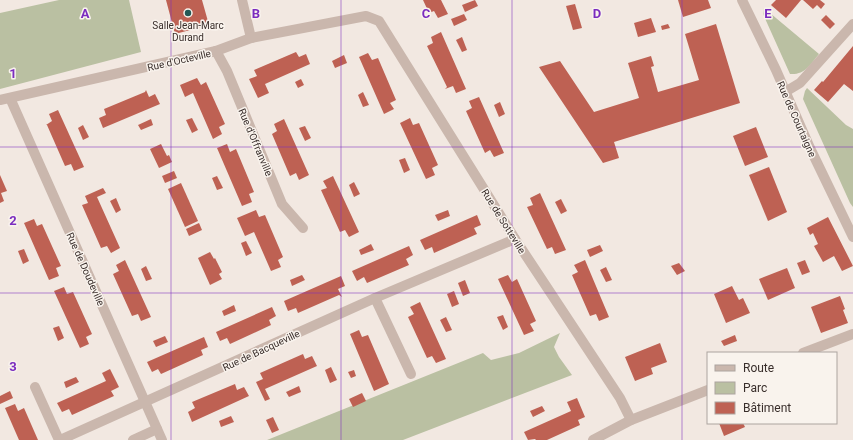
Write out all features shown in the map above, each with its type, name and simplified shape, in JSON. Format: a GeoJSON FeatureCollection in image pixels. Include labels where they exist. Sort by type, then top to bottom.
{"type":"FeatureCollection","features":[{"type":"Feature","properties":{"kind":"street"},"geometry":{"type":"LineString","coordinates":[[242,0],[251,38]]}},
{"type":"Feature","properties":{"kind":"street","name":"Rue de Courtaigne"},"geometry":{"type":"LineString","coordinates":[[744,1],[810,148],[852,231]]}},
{"type":"Feature","properties":{"kind":"street","name":"Rue d'Octeville"},"geometry":{"type":"LineString","coordinates":[[0,100],[216,51],[251,38],[366,16],[379,21]]}},
{"type":"Feature","properties":{"kind":"street","name":"Rue de Sotteville"},"geometry":{"type":"LineString","coordinates":[[379,21],[515,239],[620,398],[631,420]]}},
{"type":"Feature","properties":{"kind":"street"},"geometry":{"type":"LineString","coordinates":[[786,92],[800,83],[853,24]]}},
{"type":"Feature","properties":{"kind":"street","name":"Rue d'Offranville"},"geometry":{"type":"LineString","coordinates":[[216,51],[227,70],[282,204],[303,228]]}},
{"type":"Feature","properties":{"kind":"street","name":"Rue de Doudeville"},"geometry":{"type":"LineString","coordinates":[[10,98],[162,440]]}},
{"type":"Feature","properties":{"kind":"street","name":"Rue de Bacqueville"},"geometry":{"type":"LineString","coordinates":[[60,440],[375,298],[515,239]]}},
{"type":"Feature","properties":{"kind":"street"},"geometry":{"type":"LineString","coordinates":[[375,298],[411,374]]}},
{"type":"Feature","properties":{"kind":"street"},"geometry":{"type":"LineString","coordinates":[[806,352],[853,334]]}},
{"type":"Feature","properties":{"kind":"street"},"geometry":{"type":"LineString","coordinates":[[35,387],[60,440]]}},
{"type":"Feature","properties":{"kind":"street"},"geometry":{"type":"LineString","coordinates":[[593,440],[631,420],[707,390]]}},
{"type":"Feature","properties":{"kind":"street"},"geometry":{"type":"LineString","coordinates":[[133,440],[158,429]]}},
{"type":"Feature","properties":{"kind":"green space"},"geometry":{"type":"Polygon","coordinates":[[[59,0],[129,0],[141,52],[0,89],[0,13],[59,0]]]}},
{"type":"Feature","properties":{"kind":"green space"},"geometry":{"type":"Polygon","coordinates":[[[764,8],[819,54],[807,68],[800,73],[790,74],[763,14],[764,8]]]}},
{"type":"Feature","properties":{"kind":"green space"},"geometry":{"type":"Polygon","coordinates":[[[807,88],[846,125],[853,129],[853,207],[803,99],[807,88]]]}},
{"type":"Feature","properties":{"kind":"green space"},"geometry":{"type":"Polygon","coordinates":[[[560,333],[554,347],[559,357],[572,375],[403,440],[267,440],[483,353],[491,360],[519,353],[560,333]]]}},
{"type":"Feature","properties":{"kind":"building","name":"Salle Jean-Marc Durand"},"geometry":{"type":"Polygon","coordinates":[[[166,0],[202,0],[209,25],[175,34],[166,0]]]}},
{"type":"Feature","properties":{"kind":"building"},"geometry":{"type":"Polygon","coordinates":[[[423,0],[441,0],[448,14],[438,18],[434,11],[429,13],[423,0]]]}},
{"type":"Feature","properties":{"kind":"building"},"geometry":{"type":"Polygon","coordinates":[[[475,0],[478,6],[465,12],[462,5],[475,0]]]}},
{"type":"Feature","properties":{"kind":"building"},"geometry":{"type":"Polygon","coordinates":[[[678,0],[708,0],[711,8],[683,17],[678,0]]]}},
{"type":"Feature","properties":{"kind":"building"},"geometry":{"type":"Polygon","coordinates":[[[776,0],[801,0],[786,18],[771,5],[776,0]]]}},
{"type":"Feature","properties":{"kind":"building"},"geometry":{"type":"Polygon","coordinates":[[[803,0],[820,0],[825,4],[821,9],[817,5],[813,9],[803,0]]]}},
{"type":"Feature","properties":{"kind":"building"},"geometry":{"type":"Polygon","coordinates":[[[575,4],[582,28],[573,30],[566,6],[575,4]]]}},
{"type":"Feature","properties":{"kind":"building"},"geometry":{"type":"Polygon","coordinates":[[[464,14],[467,20],[454,26],[451,19],[464,14]]]}},
{"type":"Feature","properties":{"kind":"building"},"geometry":{"type":"Polygon","coordinates":[[[826,15],[835,24],[830,29],[821,20],[826,15]]]}},
{"type":"Feature","properties":{"kind":"building"},"geometry":{"type":"Polygon","coordinates":[[[651,18],[656,32],[638,37],[634,23],[651,18]]]}},
{"type":"Feature","properties":{"kind":"building"},"geometry":{"type":"Polygon","coordinates":[[[668,24],[670,28],[662,30],[661,26],[668,24]]]}},
{"type":"Feature","properties":{"kind":"building"},"geometry":{"type":"Polygon","coordinates":[[[716,24],[740,103],[614,142],[619,158],[603,163],[539,67],[560,61],[594,112],[639,98],[628,63],[651,56],[654,66],[651,67],[658,92],[699,80],[685,34],[716,24]]]}},
{"type":"Feature","properties":{"kind":"building"},"geometry":{"type":"Polygon","coordinates":[[[441,32],[466,89],[456,93],[453,86],[445,89],[447,87],[427,46],[433,43],[431,37],[441,32]]]}},
{"type":"Feature","properties":{"kind":"building"},"geometry":{"type":"Polygon","coordinates":[[[462,37],[467,50],[462,52],[456,40],[462,37]]]}},
{"type":"Feature","properties":{"kind":"building"},"geometry":{"type":"Polygon","coordinates":[[[853,46],[853,91],[844,84],[828,102],[814,90],[822,81],[823,82],[853,46]]]}},
{"type":"Feature","properties":{"kind":"building"},"geometry":{"type":"Polygon","coordinates":[[[296,52],[299,57],[306,54],[310,64],[265,84],[269,93],[258,98],[249,79],[257,76],[254,70],[296,52]]]}},
{"type":"Feature","properties":{"kind":"building"},"geometry":{"type":"Polygon","coordinates":[[[368,53],[372,60],[378,58],[396,100],[390,103],[394,109],[384,114],[359,57],[368,53]]]}},
{"type":"Feature","properties":{"kind":"building"},"geometry":{"type":"Polygon","coordinates":[[[344,55],[347,63],[335,68],[332,61],[344,55]]]}},
{"type":"Feature","properties":{"kind":"building"},"geometry":{"type":"Polygon","coordinates":[[[197,78],[201,85],[206,82],[225,124],[219,127],[222,134],[213,139],[193,93],[185,97],[180,85],[197,78]]]}},
{"type":"Feature","properties":{"kind":"building"},"geometry":{"type":"Polygon","coordinates":[[[301,79],[304,85],[298,88],[295,82],[301,79]]]}},
{"type":"Feature","properties":{"kind":"building"},"geometry":{"type":"Polygon","coordinates":[[[146,90],[149,97],[155,94],[160,104],[103,128],[99,118],[106,115],[104,109],[145,92],[146,90]]]}},
{"type":"Feature","properties":{"kind":"building"},"geometry":{"type":"Polygon","coordinates":[[[363,92],[369,105],[363,107],[358,95],[363,92]]]}},
{"type":"Feature","properties":{"kind":"building"},"geometry":{"type":"Polygon","coordinates":[[[479,97],[504,153],[494,157],[490,150],[485,153],[466,111],[472,108],[469,101],[479,97]]]}},
{"type":"Feature","properties":{"kind":"building"},"geometry":{"type":"Polygon","coordinates":[[[500,102],[505,114],[499,117],[494,105],[500,102]]]}},
{"type":"Feature","properties":{"kind":"building"},"geometry":{"type":"Polygon","coordinates":[[[58,110],[84,167],[74,171],[71,164],[65,166],[46,125],[52,121],[49,114],[58,110]]]}},
{"type":"Feature","properties":{"kind":"building"},"geometry":{"type":"Polygon","coordinates":[[[192,118],[198,130],[192,133],[186,120],[192,118]]]}},
{"type":"Feature","properties":{"kind":"building"},"geometry":{"type":"Polygon","coordinates":[[[410,118],[413,125],[419,123],[438,165],[432,168],[435,175],[426,179],[400,123],[410,118]]]}},
{"type":"Feature","properties":{"kind":"building"},"geometry":{"type":"Polygon","coordinates":[[[151,119],[153,125],[141,130],[138,125],[151,119]]]}},
{"type":"Feature","properties":{"kind":"building"},"geometry":{"type":"Polygon","coordinates":[[[284,119],[309,175],[299,180],[296,173],[290,176],[272,134],[277,131],[274,124],[284,119]]]}},
{"type":"Feature","properties":{"kind":"building"},"geometry":{"type":"Polygon","coordinates":[[[83,125],[89,137],[83,140],[78,128],[83,125]]]}},
{"type":"Feature","properties":{"kind":"building"},"geometry":{"type":"Polygon","coordinates":[[[305,126],[311,138],[305,141],[299,128],[305,126]]]}},
{"type":"Feature","properties":{"kind":"building"},"geometry":{"type":"Polygon","coordinates":[[[756,127],[768,157],[745,166],[733,136],[756,127]]]}},
{"type":"Feature","properties":{"kind":"building"},"geometry":{"type":"Polygon","coordinates":[[[161,144],[172,162],[159,168],[150,149],[161,144]]]}},
{"type":"Feature","properties":{"kind":"building"},"geometry":{"type":"Polygon","coordinates":[[[227,144],[230,152],[236,149],[254,192],[249,194],[252,202],[242,206],[217,148],[227,144]]]}},
{"type":"Feature","properties":{"kind":"building"},"geometry":{"type":"Polygon","coordinates":[[[405,158],[410,170],[404,173],[399,160],[405,158]]]}},
{"type":"Feature","properties":{"kind":"building"},"geometry":{"type":"Polygon","coordinates":[[[769,167],[787,212],[768,221],[749,175],[769,167]]]}},
{"type":"Feature","properties":{"kind":"building"},"geometry":{"type":"Polygon","coordinates":[[[174,171],[177,178],[165,183],[162,176],[174,171]]]}},
{"type":"Feature","properties":{"kind":"building"},"geometry":{"type":"Polygon","coordinates":[[[0,175],[7,191],[1,193],[4,201],[0,203],[0,175]]]}},
{"type":"Feature","properties":{"kind":"building"},"geometry":{"type":"Polygon","coordinates":[[[217,176],[223,188],[217,190],[212,178],[217,176]]]}},
{"type":"Feature","properties":{"kind":"building"},"geometry":{"type":"Polygon","coordinates":[[[333,176],[359,232],[349,237],[345,230],[340,232],[321,190],[327,188],[323,181],[333,176]]]}},
{"type":"Feature","properties":{"kind":"building"},"geometry":{"type":"Polygon","coordinates":[[[354,182],[360,194],[354,197],[349,185],[354,182]]]}},
{"type":"Feature","properties":{"kind":"building"},"geometry":{"type":"Polygon","coordinates":[[[181,183],[198,221],[185,227],[168,189],[181,183]]]}},
{"type":"Feature","properties":{"kind":"building"},"geometry":{"type":"Polygon","coordinates":[[[103,188],[106,193],[97,197],[120,248],[111,253],[107,246],[101,248],[82,205],[88,203],[85,196],[103,188]]]}},
{"type":"Feature","properties":{"kind":"building"},"geometry":{"type":"Polygon","coordinates":[[[540,193],[566,250],[555,254],[552,247],[547,249],[527,207],[533,205],[530,198],[540,193]]]}},
{"type":"Feature","properties":{"kind":"building"},"geometry":{"type":"Polygon","coordinates":[[[116,198],[121,210],[116,213],[110,201],[116,198]]]}},
{"type":"Feature","properties":{"kind":"building"},"geometry":{"type":"Polygon","coordinates":[[[561,199],[567,211],[561,214],[555,202],[561,199]]]}},
{"type":"Feature","properties":{"kind":"building"},"geometry":{"type":"Polygon","coordinates":[[[256,210],[259,217],[265,215],[283,257],[278,260],[281,267],[271,271],[254,232],[245,236],[237,218],[256,210]]]}},
{"type":"Feature","properties":{"kind":"building"},"geometry":{"type":"Polygon","coordinates":[[[448,210],[450,216],[438,221],[435,215],[448,210]]]}},
{"type":"Feature","properties":{"kind":"building"},"geometry":{"type":"Polygon","coordinates":[[[477,215],[481,225],[474,228],[477,234],[434,253],[432,247],[425,250],[420,240],[477,215]]]}},
{"type":"Feature","properties":{"kind":"building"},"geometry":{"type":"Polygon","coordinates":[[[828,217],[853,266],[842,271],[834,256],[823,262],[814,246],[818,244],[813,233],[810,235],[807,228],[828,217]]]}},
{"type":"Feature","properties":{"kind":"building"},"geometry":{"type":"Polygon","coordinates":[[[34,219],[37,226],[42,224],[61,266],[56,268],[59,276],[49,280],[24,223],[34,219]]]}},
{"type":"Feature","properties":{"kind":"building"},"geometry":{"type":"Polygon","coordinates":[[[199,223],[202,230],[189,236],[186,229],[199,223]]]}},
{"type":"Feature","properties":{"kind":"building"},"geometry":{"type":"Polygon","coordinates":[[[246,241],[252,253],[246,256],[241,243],[246,241]]]}},
{"type":"Feature","properties":{"kind":"building"},"geometry":{"type":"Polygon","coordinates":[[[371,244],[374,250],[361,255],[359,250],[371,244]]]}},
{"type":"Feature","properties":{"kind":"building"},"geometry":{"type":"Polygon","coordinates":[[[600,245],[603,251],[590,257],[587,250],[600,245]]]}},
{"type":"Feature","properties":{"kind":"building"},"geometry":{"type":"Polygon","coordinates":[[[409,246],[413,255],[406,259],[409,265],[367,283],[364,277],[357,281],[352,271],[409,246]]]}},
{"type":"Feature","properties":{"kind":"building"},"geometry":{"type":"Polygon","coordinates":[[[24,249],[29,261],[23,264],[18,251],[24,249]]]}},
{"type":"Feature","properties":{"kind":"building"},"geometry":{"type":"Polygon","coordinates":[[[210,252],[214,259],[215,258],[222,272],[219,274],[222,279],[210,285],[198,258],[210,252]]]}},
{"type":"Feature","properties":{"kind":"building"},"geometry":{"type":"Polygon","coordinates":[[[125,260],[151,317],[141,321],[138,314],[132,316],[113,274],[119,271],[116,265],[125,260]]]}},
{"type":"Feature","properties":{"kind":"building"},"geometry":{"type":"Polygon","coordinates":[[[585,260],[609,317],[599,321],[596,314],[590,316],[572,275],[578,272],[574,265],[585,260]]]}},
{"type":"Feature","properties":{"kind":"building"},"geometry":{"type":"Polygon","coordinates":[[[805,260],[810,272],[802,275],[797,263],[805,260]]]}},
{"type":"Feature","properties":{"kind":"building"},"geometry":{"type":"Polygon","coordinates":[[[679,263],[685,271],[677,275],[671,266],[679,263]]]}},
{"type":"Feature","properties":{"kind":"building"},"geometry":{"type":"Polygon","coordinates":[[[146,266],[152,279],[146,281],[141,269],[146,266]]]}},
{"type":"Feature","properties":{"kind":"building"},"geometry":{"type":"Polygon","coordinates":[[[606,267],[612,280],[606,282],[600,270],[606,267]]]}},
{"type":"Feature","properties":{"kind":"building"},"geometry":{"type":"Polygon","coordinates":[[[787,268],[795,288],[768,300],[759,279],[787,268]]]}},
{"type":"Feature","properties":{"kind":"building"},"geometry":{"type":"Polygon","coordinates":[[[302,275],[305,280],[292,286],[290,280],[302,275]]]}},
{"type":"Feature","properties":{"kind":"building"},"geometry":{"type":"Polygon","coordinates":[[[508,275],[512,282],[517,279],[536,321],[530,324],[534,331],[524,335],[498,279],[508,275]]]}},
{"type":"Feature","properties":{"kind":"building"},"geometry":{"type":"Polygon","coordinates":[[[341,276],[345,286],[338,289],[342,297],[339,295],[298,313],[296,308],[288,311],[284,301],[341,276]]]}},
{"type":"Feature","properties":{"kind":"building"},"geometry":{"type":"Polygon","coordinates":[[[465,280],[470,293],[463,296],[458,283],[465,280]]]}},
{"type":"Feature","properties":{"kind":"building"},"geometry":{"type":"Polygon","coordinates":[[[732,286],[739,300],[743,298],[750,313],[726,323],[714,294],[732,286]]]}},
{"type":"Feature","properties":{"kind":"building"},"geometry":{"type":"Polygon","coordinates":[[[64,287],[67,294],[73,292],[92,334],[86,337],[89,344],[80,348],[54,291],[64,287]]]}},
{"type":"Feature","properties":{"kind":"building"},"geometry":{"type":"Polygon","coordinates":[[[454,291],[459,304],[452,307],[447,294],[454,291]]]}},
{"type":"Feature","properties":{"kind":"building"},"geometry":{"type":"Polygon","coordinates":[[[840,296],[848,323],[821,333],[811,307],[840,296]]]}},
{"type":"Feature","properties":{"kind":"building"},"geometry":{"type":"Polygon","coordinates":[[[420,302],[446,359],[436,363],[432,356],[427,358],[408,317],[414,314],[410,307],[420,302]]]}},
{"type":"Feature","properties":{"kind":"building"},"geometry":{"type":"Polygon","coordinates":[[[234,305],[236,311],[224,316],[222,311],[234,305]]]}},
{"type":"Feature","properties":{"kind":"building"},"geometry":{"type":"Polygon","coordinates":[[[272,307],[276,316],[269,320],[271,325],[230,344],[227,338],[220,341],[216,332],[272,307]]]}},
{"type":"Feature","properties":{"kind":"building"},"geometry":{"type":"Polygon","coordinates":[[[503,315],[508,327],[503,330],[497,317],[503,315]]]}},
{"type":"Feature","properties":{"kind":"building"},"geometry":{"type":"Polygon","coordinates":[[[446,317],[452,330],[446,332],[440,320],[446,317]]]}},
{"type":"Feature","properties":{"kind":"building"},"geometry":{"type":"Polygon","coordinates":[[[59,326],[64,338],[58,341],[53,328],[59,326]]]}},
{"type":"Feature","properties":{"kind":"building"},"geometry":{"type":"Polygon","coordinates":[[[359,330],[362,337],[368,335],[389,384],[374,391],[350,334],[359,330]]]}},
{"type":"Feature","properties":{"kind":"building"},"geometry":{"type":"Polygon","coordinates":[[[735,335],[737,341],[724,346],[721,341],[735,335]]]}},
{"type":"Feature","properties":{"kind":"building"},"geometry":{"type":"Polygon","coordinates":[[[165,336],[168,342],[156,347],[153,341],[165,336]]]}},
{"type":"Feature","properties":{"kind":"building"},"geometry":{"type":"Polygon","coordinates":[[[204,337],[208,347],[201,350],[203,355],[161,374],[158,369],[152,372],[147,362],[204,337]]]}},
{"type":"Feature","properties":{"kind":"building"},"geometry":{"type":"Polygon","coordinates":[[[660,343],[667,362],[651,368],[653,374],[635,381],[625,357],[660,343]]]}},
{"type":"Feature","properties":{"kind":"building"},"geometry":{"type":"Polygon","coordinates":[[[303,354],[305,359],[312,356],[317,366],[265,389],[270,399],[265,401],[256,382],[263,379],[260,373],[303,354]]]}},
{"type":"Feature","properties":{"kind":"building"},"geometry":{"type":"Polygon","coordinates":[[[331,367],[337,380],[330,383],[325,370],[331,367]]]}},
{"type":"Feature","properties":{"kind":"building"},"geometry":{"type":"Polygon","coordinates":[[[110,369],[119,387],[111,391],[114,396],[72,415],[69,409],[62,412],[57,403],[106,381],[102,373],[110,369]]]}},
{"type":"Feature","properties":{"kind":"building"},"geometry":{"type":"Polygon","coordinates":[[[354,370],[356,376],[351,378],[348,372],[354,370]]]}},
{"type":"Feature","properties":{"kind":"building"},"geometry":{"type":"Polygon","coordinates":[[[76,377],[79,382],[66,388],[64,382],[76,377]]]}},
{"type":"Feature","properties":{"kind":"building"},"geometry":{"type":"Polygon","coordinates":[[[235,384],[237,390],[244,387],[249,396],[192,422],[188,412],[195,408],[192,402],[235,384]]]}},
{"type":"Feature","properties":{"kind":"building"},"geometry":{"type":"Polygon","coordinates":[[[299,386],[301,392],[289,397],[286,392],[299,386]]]}},
{"type":"Feature","properties":{"kind":"building"},"geometry":{"type":"Polygon","coordinates":[[[10,391],[13,398],[0,404],[0,396],[10,391]]]}},
{"type":"Feature","properties":{"kind":"building"},"geometry":{"type":"Polygon","coordinates":[[[362,393],[366,401],[353,407],[349,399],[362,393]]]}},
{"type":"Feature","properties":{"kind":"building"},"geometry":{"type":"Polygon","coordinates":[[[577,398],[585,417],[578,420],[580,425],[547,440],[528,440],[524,432],[571,411],[567,402],[577,398]]]}},
{"type":"Feature","properties":{"kind":"building"},"geometry":{"type":"Polygon","coordinates":[[[15,404],[18,411],[24,408],[38,440],[19,440],[5,408],[15,404]]]}},
{"type":"Feature","properties":{"kind":"building"},"geometry":{"type":"Polygon","coordinates":[[[542,406],[545,411],[533,417],[530,411],[542,406]]]}},
{"type":"Feature","properties":{"kind":"building"},"geometry":{"type":"Polygon","coordinates":[[[231,416],[234,422],[221,427],[219,421],[231,416]]]}},
{"type":"Feature","properties":{"kind":"building"},"geometry":{"type":"Polygon","coordinates":[[[273,417],[279,430],[272,433],[266,420],[273,417]]]}},
{"type":"Feature","properties":{"kind":"building"},"geometry":{"type":"Polygon","coordinates":[[[719,424],[744,424],[745,427],[724,436],[719,424]]]}},
{"type":"Feature","properties":{"kind":"place","name":"Salle Jean-Marc Durand"},"geometry":{"type":"Point","coordinates":[188,13]}}]}
